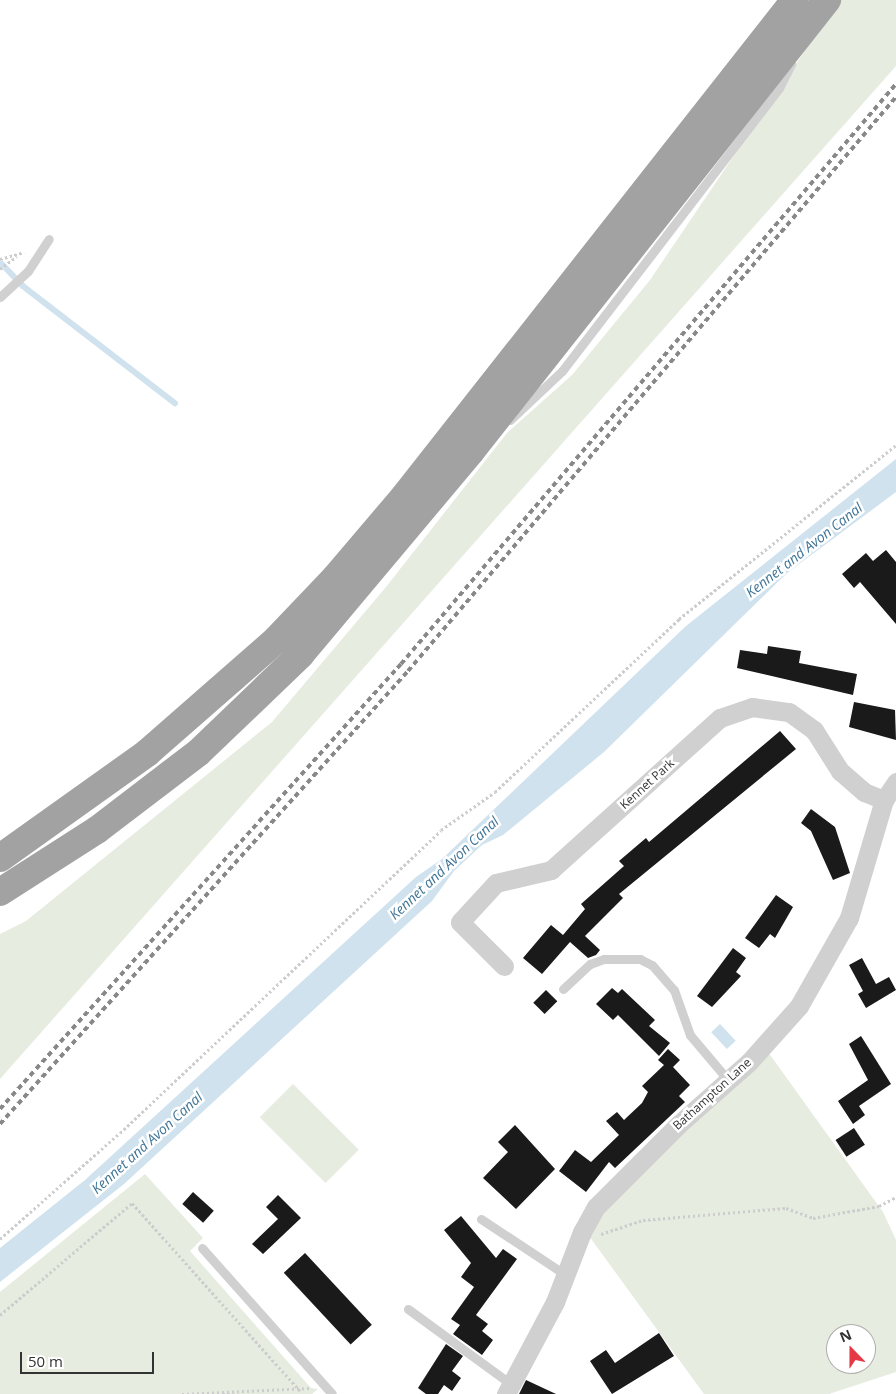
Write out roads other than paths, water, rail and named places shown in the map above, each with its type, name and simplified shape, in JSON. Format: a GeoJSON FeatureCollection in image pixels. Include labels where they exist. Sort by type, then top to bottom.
{"type":"FeatureCollection","features":[{"type":"Feature","properties":{"kind":"highway"},"geometry":{"type":"LineString","coordinates":[[0,892],[97,830],[238,717],[357,592],[471,452],[814,4]]}},
{"type":"Feature","properties":{"kind":"highway"},"geometry":{"type":"LineString","coordinates":[[0,858],[170,734],[278,639],[335,578],[404,497],[814,4]]}},
{"type":"Feature","properties":{"kind":"highway"},"geometry":{"type":"LineString","coordinates":[[0,848],[39,828]]}},
{"type":"Feature","properties":{"kind":"street","name":"Kennet Park"},"geometry":{"type":"LineString","coordinates":[[504,966],[460,922],[496,883],[551,870],[720,718],[752,707],[789,712],[814,730],[840,771],[864,792],[884,800]]}},
{"type":"Feature","properties":{"kind":"street","name":"Bathampton Lane"},"geometry":{"type":"LineString","coordinates":[[509,1389],[566,1275],[596,1207],[728,1080],[800,1006],[830,956],[849,918],[884,800],[896,782]]}},
{"type":"Feature","properties":{"kind":"lane"},"geometry":{"type":"LineString","coordinates":[[0,297],[28,271],[49,239]]}},
{"type":"Feature","properties":{"kind":"lane"},"geometry":{"type":"LineString","coordinates":[[563,989],[590,964],[604,959],[640,959],[652,964],[674,990],[690,1035],[728,1080]]}},
{"type":"Feature","properties":{"kind":"lane"},"geometry":{"type":"LineString","coordinates":[[481,1219],[566,1275]]}},
{"type":"Feature","properties":{"kind":"lane"},"geometry":{"type":"LineString","coordinates":[[202,1248],[332,1394]]}},
{"type":"Feature","properties":{"kind":"lane"},"geometry":{"type":"LineString","coordinates":[[408,1309],[509,1389]]}},
{"type":"Feature","properties":{"kind":"water","name":"Kennet and Avon Canal"},"geometry":{"type":"Polygon","coordinates":[[[896,459],[896,492],[787,573],[604,752],[503,835],[482,845],[454,871],[432,901],[124,1184],[0,1282],[0,1248],[85,1180],[416,877],[442,859],[686,626],[896,459]]]}},
{"type":"Feature","properties":{"kind":"water"},"geometry":{"type":"Polygon","coordinates":[[[720,1024],[736,1041],[727,1049],[711,1032],[720,1024]]]}},
{"type":"Feature","properties":{"kind":"waterway"},"geometry":{"type":"LineString","coordinates":[[2,264],[23,286],[175,403]]}},
{"type":"Feature","properties":{"kind":"railway"},"geometry":{"type":"LineString","coordinates":[[0,1109],[401,664],[896,84]]}},
{"type":"Feature","properties":{"kind":"railway"},"geometry":{"type":"LineString","coordinates":[[0,1124],[408,671],[896,97]]}}]}
